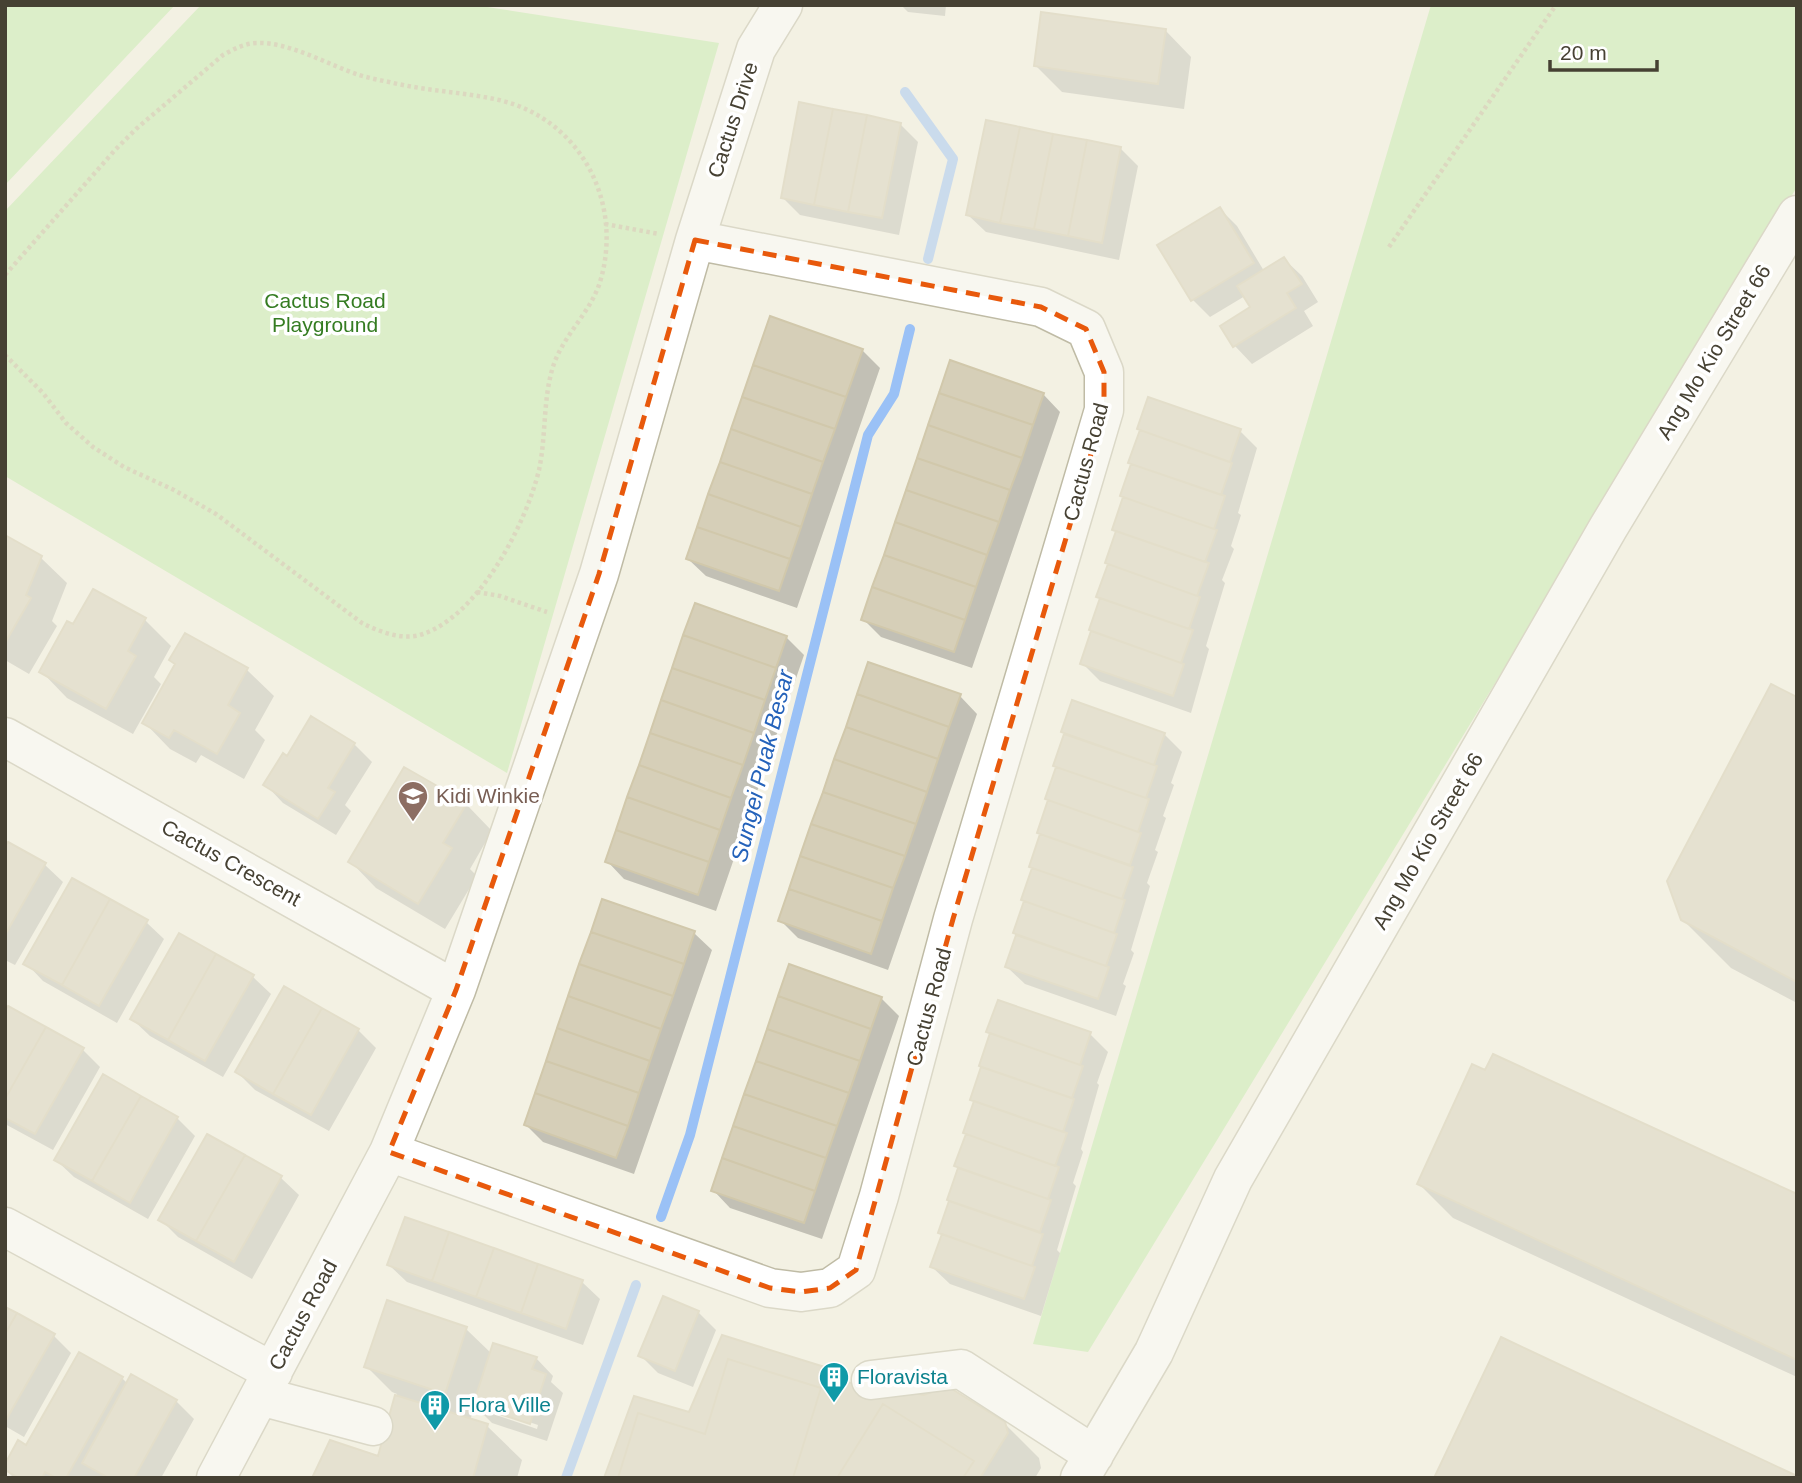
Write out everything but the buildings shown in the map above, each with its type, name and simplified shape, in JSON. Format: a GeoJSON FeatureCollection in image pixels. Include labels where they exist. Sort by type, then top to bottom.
{"type":"FeatureCollection","features":[{"type":"Feature","properties":{"kind":"street","name":"Cactus Drive"},"geometry":{"type":"LineString","coordinates":[[695,240],[755,49],[783,5]]}},
{"type":"Feature","properties":{"kind":"street","name":"Ang Mo Kio Street 66"},"geometry":{"type":"LineString","coordinates":[[1087,1466],[1154,1352],[1233,1178],[1608,528],[1797,215]]}},
{"type":"Feature","properties":{"kind":"street","name":"Cactus Road"},"geometry":{"type":"LineString","coordinates":[[216,1478],[389,1152],[456,990],[599,574],[695,240],[1041,307],[1086,329],[1104,372],[1104,410],[953,919],[879,1196],[856,1270],[831,1288],[801,1292],[770,1288],[389,1152]]}},
{"type":"Feature","properties":{"kind":"street","name":"Cactus Crescent"},"geometry":{"type":"LineString","coordinates":[[5,737],[456,990]]}},
{"type":"Feature","properties":{"kind":"street"},"geometry":{"type":"LineString","coordinates":[[5,1227],[267,1384],[373,1426]]}},
{"type":"Feature","properties":{"kind":"street"},"geometry":{"type":"LineString","coordinates":[[871,1380],[961,1369],[1087,1466]]}},
{"type":"Feature","properties":{"kind":"path"},"geometry":{"type":"LineString","coordinates":[[1389,247],[1556,5]]}},
{"type":"Feature","properties":{"kind":"path"},"geometry":{"type":"LineString","coordinates":[[5,275],[136,129],[223,55],[234,48],[258,43],[283,47],[361,75],[416,89],[500,100],[535,113],[560,131],[583,157],[599,188],[605,224],[605,262],[599,282],[588,307],[560,350],[552,368],[541,457],[532,493],[516,534],[477,592],[446,622],[422,634],[405,636],[380,632],[362,624],[216,514],[124,467],[93,447],[66,423],[43,393],[5,355]]}},
{"type":"Feature","properties":{"kind":"path"},"geometry":{"type":"LineString","coordinates":[[605,224],[695,240]]}},
{"type":"Feature","properties":{"kind":"path"},"geometry":{"type":"LineString","coordinates":[[477,592],[534,606],[581,626]]}},
{"type":"Feature","properties":{"kind":"highlighted area"},"geometry":{"type":"Polygon","coordinates":[[[695,240],[1041,307],[1086,329],[1104,372],[1104,410],[953,919],[856,1270],[830,1288],[801,1292],[770,1288],[389,1152],[456,990],[599,574],[695,240]]]}},
{"type":"Feature","properties":{"kind":"green space"},"geometry":{"type":"Polygon","coordinates":[[[5,5],[175,5],[5,185],[5,5]]]}},
{"type":"Feature","properties":{"kind":"green space","name":"Cactus Road Playground"},"geometry":{"type":"Polygon","coordinates":[[[201,5],[474,5],[719,43],[507,773],[5,476],[5,211],[201,5]]]}},
{"type":"Feature","properties":{"kind":"green space"},"geometry":{"type":"Polygon","coordinates":[[[1431,5],[1797,5],[1797,187],[1088,1352],[1033,1344],[1431,5]]]}},
{"type":"Feature","properties":{"kind":"waterway","name":"Sungei Puak Besar"},"geometry":{"type":"LineString","coordinates":[[905,92],[953,159],[928,259]]}},
{"type":"Feature","properties":{"kind":"waterway","name":"Sungei Puak Besar"},"geometry":{"type":"LineString","coordinates":[[661,1217],[690,1135],[868,435],[894,394],[910,329]]}},
{"type":"Feature","properties":{"kind":"waterway","name":"Sungei Puak Besar"},"geometry":{"type":"LineString","coordinates":[[566,1478],[636,1285]]}},
{"type":"Feature","properties":{"kind":"place","name":"Kidi Winkie"},"geometry":{"type":"Point","coordinates":[413,823]}},
{"type":"Feature","properties":{"kind":"place","name":"Floravista"},"geometry":{"type":"Point","coordinates":[834,1404]}},
{"type":"Feature","properties":{"kind":"place","name":"Flora Ville"},"geometry":{"type":"Point","coordinates":[435,1432]}}]}
